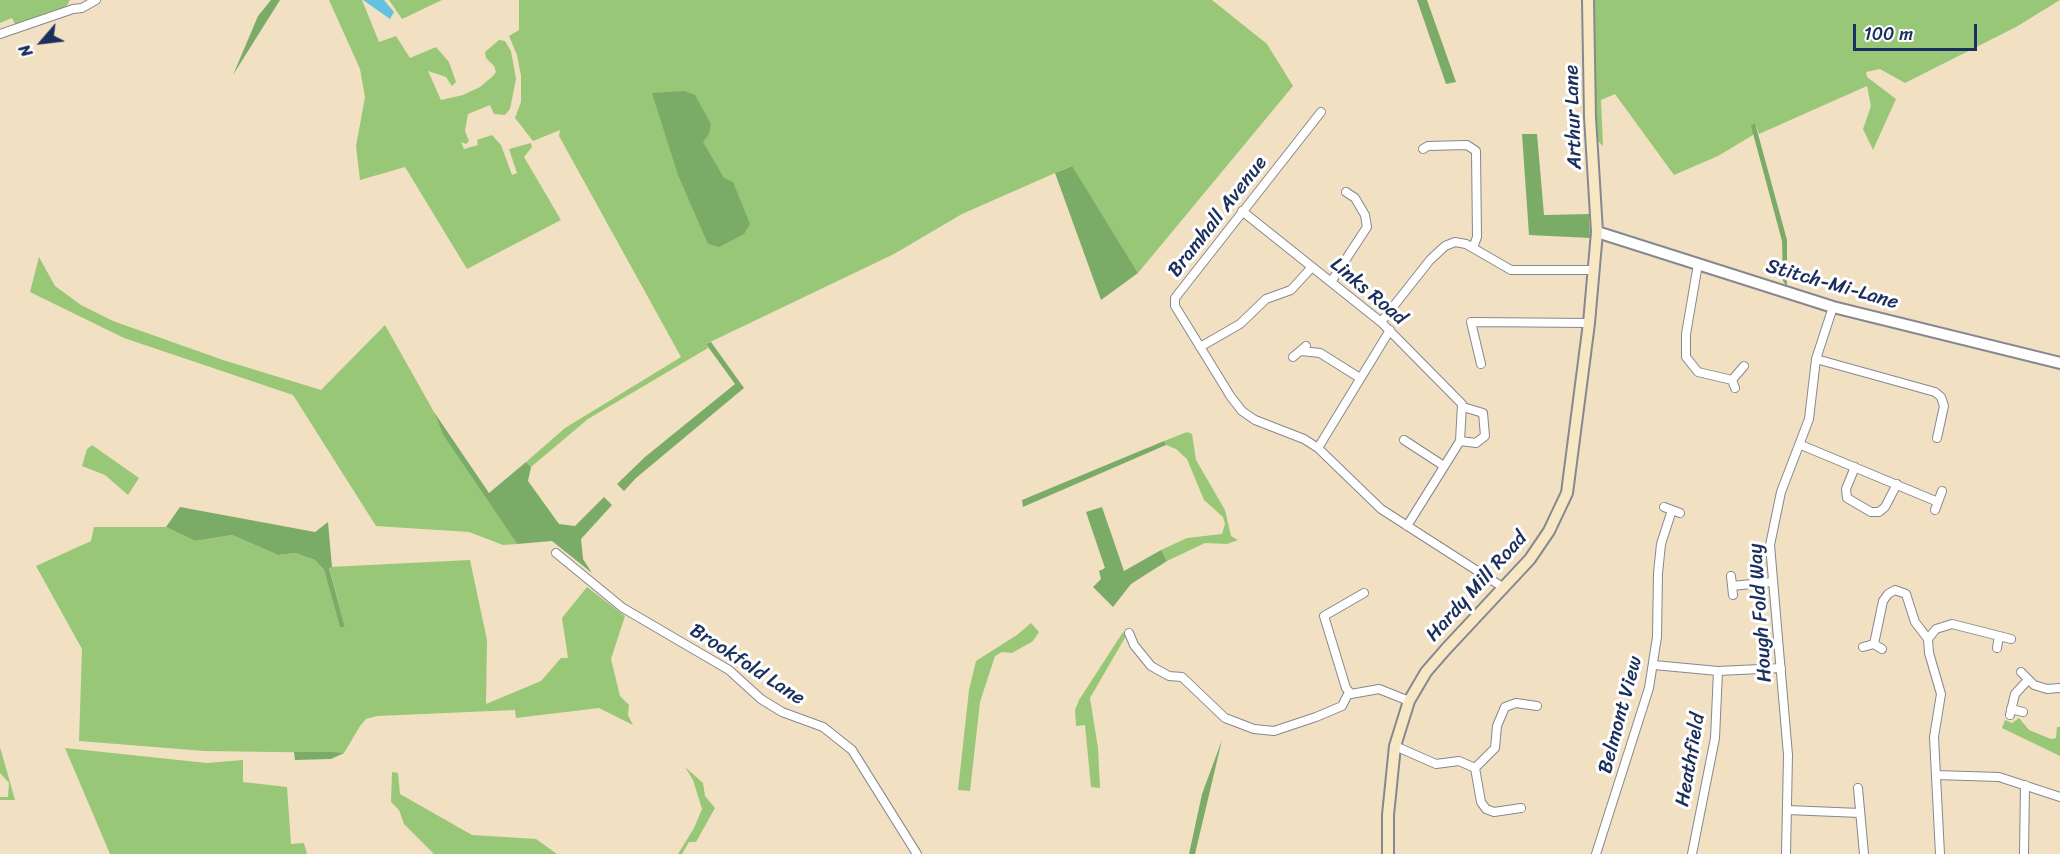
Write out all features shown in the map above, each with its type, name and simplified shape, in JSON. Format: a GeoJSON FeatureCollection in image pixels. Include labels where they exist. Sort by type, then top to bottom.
{"type":"FeatureCollection","features":[{"type":"Feature","properties":{"kind":"main road","name":"Arthur Lane"},"geometry":{"type":"LineString","coordinates":[[1588,0],[1590,117],[1597,232]]}},
{"type":"Feature","properties":{"kind":"main road","name":"Hardy Mill Road"},"geometry":{"type":"LineString","coordinates":[[1388,854],[1388,815],[1395,746],[1409,701],[1426,672],[1504,588],[1549,531],[1567,493],[1589,323],[1597,232]]}},
{"type":"Feature","properties":{"kind":"street"},"geometry":{"type":"LineString","coordinates":[[0,34],[82,8],[96,0]]}},
{"type":"Feature","properties":{"kind":"street","name":"Bramhall Avenue"},"geometry":{"type":"LineString","coordinates":[[1320,112],[1175,298],[1177,310],[1242,411],[1255,420],[1304,439],[1318,448],[1371,501],[1504,588]]}},
{"type":"Feature","properties":{"kind":"street"},"geometry":{"type":"LineString","coordinates":[[1424,149],[1428,146],[1467,145],[1476,151],[1477,237],[1473,248]]}},
{"type":"Feature","properties":{"kind":"street"},"geometry":{"type":"LineString","coordinates":[[1331,282],[1367,227],[1365,215],[1354,198],[1345,191]]}},
{"type":"Feature","properties":{"kind":"street","name":"Links Road"},"geometry":{"type":"LineString","coordinates":[[1242,212],[1381,322],[1461,402],[1463,407],[1483,413],[1485,436],[1476,443],[1460,441]]}},
{"type":"Feature","properties":{"kind":"street","name":"Stitch-Mi-Lane"},"geometry":{"type":"LineString","coordinates":[[1597,232],[1833,307],[2060,363]]}},
{"type":"Feature","properties":{"kind":"street"},"geometry":{"type":"LineString","coordinates":[[1381,322],[1420,272],[1445,246],[1461,242],[1511,270],[1594,270]]}},
{"type":"Feature","properties":{"kind":"street"},"geometry":{"type":"LineString","coordinates":[[1698,264],[1686,334],[1688,370],[1734,384],[1744,366]]}},
{"type":"Feature","properties":{"kind":"street"},"geometry":{"type":"LineString","coordinates":[[1200,347],[1240,324],[1266,299],[1288,292],[1312,267]]}},
{"type":"Feature","properties":{"kind":"street","name":"Hough Fold Way"},"geometry":{"type":"LineString","coordinates":[[1786,854],[1788,755],[1771,582],[1770,544],[1773,520],[1781,492],[1801,445],[1811,411],[1816,359],[1833,307]]}},
{"type":"Feature","properties":{"kind":"street"},"geometry":{"type":"LineString","coordinates":[[1481,364],[1471,322],[1589,323]]}},
{"type":"Feature","properties":{"kind":"street"},"geometry":{"type":"LineString","coordinates":[[1318,448],[1389,330]]}},
{"type":"Feature","properties":{"kind":"street"},"geometry":{"type":"LineString","coordinates":[[1293,357],[1304,348],[1320,353],[1360,378]]}},
{"type":"Feature","properties":{"kind":"street"},"geometry":{"type":"LineString","coordinates":[[1816,359],[1935,392],[1941,397],[1944,406],[1943,430],[1937,438]]}},
{"type":"Feature","properties":{"kind":"street"},"geometry":{"type":"LineString","coordinates":[[1407,526],[1460,441],[1463,407]]}},
{"type":"Feature","properties":{"kind":"street"},"geometry":{"type":"LineString","coordinates":[[1407,440],[1444,466]]}},
{"type":"Feature","properties":{"kind":"street"},"geometry":{"type":"LineString","coordinates":[[1801,445],[1938,502]]}},
{"type":"Feature","properties":{"kind":"street"},"geometry":{"type":"LineString","coordinates":[[1855,467],[1846,489],[1846,498],[1871,512],[1879,512],[1885,507],[1897,484]]}},
{"type":"Feature","properties":{"kind":"street"},"geometry":{"type":"LineString","coordinates":[[1935,510],[1942,491]]}},
{"type":"Feature","properties":{"kind":"street","name":"Belmont View"},"geometry":{"type":"LineString","coordinates":[[1596,854],[1639,727],[1654,665],[1659,565],[1668,509],[1680,513]]}},
{"type":"Feature","properties":{"kind":"street","name":"Brookfold Lane"},"geometry":{"type":"LineString","coordinates":[[556,554],[623,608],[729,670],[761,699],[783,712],[823,727],[852,750],[917,854]]}},
{"type":"Feature","properties":{"kind":"street"},"geometry":{"type":"LineString","coordinates":[[1731,576],[1733,595]]}},
{"type":"Feature","properties":{"kind":"street"},"geometry":{"type":"LineString","coordinates":[[1732,586],[1771,582]]}},
{"type":"Feature","properties":{"kind":"street"},"geometry":{"type":"LineString","coordinates":[[1874,644],[1883,601],[1895,590],[1906,594],[1915,622],[1928,639],[1929,653],[1941,688],[1934,737],[1941,854]]}},
{"type":"Feature","properties":{"kind":"street"},"geometry":{"type":"LineString","coordinates":[[1129,633],[1134,645],[1151,666],[1169,676],[1182,677],[1225,718],[1254,729],[1274,731],[1316,717],[1342,705],[1348,692],[1324,616],[1364,593]]}},
{"type":"Feature","properties":{"kind":"street"},"geometry":{"type":"LineString","coordinates":[[1928,639],[1936,629],[1952,624],[2011,639]]}},
{"type":"Feature","properties":{"kind":"street"},"geometry":{"type":"LineString","coordinates":[[1997,648],[2000,636]]}},
{"type":"Feature","properties":{"kind":"street"},"geometry":{"type":"LineString","coordinates":[[1863,647],[1874,644],[1882,649]]}},
{"type":"Feature","properties":{"kind":"street"},"geometry":{"type":"LineString","coordinates":[[1654,665],[1718,672],[1781,668]]}},
{"type":"Feature","properties":{"kind":"street","name":"Heathfield"},"geometry":{"type":"LineString","coordinates":[[1692,854],[1715,738],[1718,672]]}},
{"type":"Feature","properties":{"kind":"street"},"geometry":{"type":"LineString","coordinates":[[2021,672],[2027,681],[2047,689],[2060,688]]}},
{"type":"Feature","properties":{"kind":"street"},"geometry":{"type":"LineString","coordinates":[[2023,712],[2010,712],[2015,694],[2027,681]]}},
{"type":"Feature","properties":{"kind":"street"},"geometry":{"type":"LineString","coordinates":[[1348,692],[1379,689],[1409,701]]}},
{"type":"Feature","properties":{"kind":"street"},"geometry":{"type":"LineString","coordinates":[[1475,768],[1495,748],[1497,726],[1503,711],[1510,705],[1526,708],[1537,706]]}},
{"type":"Feature","properties":{"kind":"street"},"geometry":{"type":"LineString","coordinates":[[1395,746],[1436,764],[1459,761],[1475,768]]}},
{"type":"Feature","properties":{"kind":"street"},"geometry":{"type":"LineString","coordinates":[[1475,768],[1482,805],[1490,811],[1507,806],[1521,808]]}},
{"type":"Feature","properties":{"kind":"street"},"geometry":{"type":"LineString","coordinates":[[1936,775],[1982,775],[2025,785],[2060,797]]}},
{"type":"Feature","properties":{"kind":"street"},"geometry":{"type":"LineString","coordinates":[[2024,854],[2025,785]]}},
{"type":"Feature","properties":{"kind":"street"},"geometry":{"type":"LineString","coordinates":[[1858,788],[1864,854]]}},
{"type":"Feature","properties":{"kind":"street"},"geometry":{"type":"LineString","coordinates":[[1787,810],[1860,813]]}},
{"type":"Feature","properties":{"kind":"green space"},"geometry":{"type":"Polygon","coordinates":[[[0,0],[70,0],[66,7],[15,24],[12,18],[0,23],[0,0]]]}},
{"type":"Feature","properties":{"kind":"green space"},"geometry":{"type":"Polygon","coordinates":[[[271,0],[280,0],[233,75],[258,16],[271,0]]]}},
{"type":"Feature","properties":{"kind":"green space"},"geometry":{"type":"Polygon","coordinates":[[[329,0],[362,0],[379,42],[396,36],[410,58],[436,47],[449,62],[456,82],[452,86],[446,77],[428,71],[441,100],[463,95],[480,87],[493,76],[496,72],[494,66],[486,58],[485,52],[499,40],[505,41],[511,51],[516,79],[510,109],[505,115],[494,114],[490,105],[468,114],[465,131],[469,141],[466,144],[461,142],[464,149],[478,145],[477,140],[492,135],[501,145],[512,175],[517,173],[509,149],[531,143],[532,147],[524,157],[561,220],[467,269],[405,167],[360,180],[356,146],[365,97],[360,69],[329,0]]]}},
{"type":"Feature","properties":{"kind":"green space"},"geometry":{"type":"Polygon","coordinates":[[[389,0],[442,0],[402,19],[389,0]]]}},
{"type":"Feature","properties":{"kind":"green space"},"geometry":{"type":"Polygon","coordinates":[[[519,0],[1212,0],[1267,44],[1293,86],[1138,273],[1071,166],[962,214],[894,254],[706,344],[708,348],[588,419],[531,467],[526,462],[565,428],[681,357],[559,136],[560,130],[533,141],[515,118],[521,102],[521,76],[517,55],[509,36],[519,30],[519,0]]]}},
{"type":"Feature","properties":{"kind":"green space"},"geometry":{"type":"Polygon","coordinates":[[[1417,0],[1427,0],[1456,82],[1446,84],[1417,0]]]}},
{"type":"Feature","properties":{"kind":"green space"},"geometry":{"type":"Polygon","coordinates":[[[1594,0],[2060,0],[2016,27],[1905,83],[1880,69],[1866,72],[1867,77],[1896,99],[1873,150],[1863,129],[1871,106],[1867,86],[1759,134],[1755,123],[1753,135],[1718,156],[1674,175],[1615,94],[1601,100],[1603,146],[1597,140],[1594,0]]]}},
{"type":"Feature","properties":{"kind":"green space"},"geometry":{"type":"Polygon","coordinates":[[[685,91],[695,95],[711,124],[709,134],[703,142],[724,178],[733,182],[750,224],[744,234],[719,247],[708,244],[678,175],[652,93],[685,91]]]}},
{"type":"Feature","properties":{"kind":"green space"},"geometry":{"type":"Polygon","coordinates":[[[1755,123],[1787,240],[1787,287],[1783,281],[1782,241],[1751,126],[1755,123]]]}},
{"type":"Feature","properties":{"kind":"green space"},"geometry":{"type":"Polygon","coordinates":[[[1522,134],[1537,134],[1544,215],[1589,214],[1590,238],[1529,235],[1522,134]]]}},
{"type":"Feature","properties":{"kind":"green space"},"geometry":{"type":"Polygon","coordinates":[[[1072,166],[1138,273],[1101,300],[1055,173],[1072,166]]]}},
{"type":"Feature","properties":{"kind":"green space"},"geometry":{"type":"Polygon","coordinates":[[[39,257],[55,286],[81,305],[113,321],[223,360],[321,390],[385,325],[434,412],[443,435],[517,544],[503,545],[469,532],[376,526],[293,395],[124,338],[30,292],[39,257]]]}},
{"type":"Feature","properties":{"kind":"green space"},"geometry":{"type":"Polygon","coordinates":[[[711,342],[744,388],[636,478],[624,491],[617,484],[645,457],[735,384],[706,344],[711,342]]]}},
{"type":"Feature","properties":{"kind":"green space"},"geometry":{"type":"Polygon","coordinates":[[[434,412],[489,493],[526,462],[531,467],[528,481],[559,524],[575,526],[604,497],[612,505],[581,539],[583,559],[592,573],[552,541],[517,544],[443,435],[434,412]]]}},
{"type":"Feature","properties":{"kind":"green space"},"geometry":{"type":"Polygon","coordinates":[[[1187,432],[1192,434],[1196,460],[1225,510],[1231,536],[1238,540],[1227,544],[1205,543],[1167,561],[1161,550],[1187,538],[1222,534],[1225,524],[1223,517],[1204,500],[1187,459],[1176,449],[1166,445],[1164,441],[1187,432]]]}},
{"type":"Feature","properties":{"kind":"green space"},"geometry":{"type":"Polygon","coordinates":[[[1164,441],[1166,445],[1023,507],[1022,500],[1164,441]]]}},
{"type":"Feature","properties":{"kind":"green space"},"geometry":{"type":"Polygon","coordinates":[[[92,445],[139,478],[128,495],[105,475],[82,466],[87,449],[92,445]]]}},
{"type":"Feature","properties":{"kind":"green space"},"geometry":{"type":"Polygon","coordinates":[[[180,507],[315,532],[328,522],[332,567],[329,568],[345,627],[340,628],[324,570],[315,560],[295,553],[278,555],[232,535],[195,541],[166,527],[180,507]]]}},
{"type":"Feature","properties":{"kind":"green space"},"geometry":{"type":"Polygon","coordinates":[[[1102,507],[1124,571],[1161,550],[1167,561],[1131,584],[1113,607],[1093,587],[1101,579],[1099,571],[1105,568],[1086,512],[1102,507]]]}},
{"type":"Feature","properties":{"kind":"green space"},"geometry":{"type":"Polygon","coordinates":[[[94,527],[166,527],[195,541],[232,535],[278,555],[295,553],[315,560],[324,570],[340,628],[345,627],[329,567],[470,560],[487,640],[486,704],[541,681],[561,658],[568,658],[562,618],[587,587],[625,616],[611,659],[620,696],[629,705],[628,715],[633,725],[599,708],[516,718],[515,710],[377,716],[366,719],[344,753],[204,751],[79,741],[82,649],[36,566],[91,541],[94,527]]]}},
{"type":"Feature","properties":{"kind":"green space"},"geometry":{"type":"Polygon","coordinates":[[[1031,623],[1039,632],[1033,641],[1012,653],[1002,652],[995,656],[980,702],[970,791],[958,790],[969,690],[976,661],[1017,635],[1031,623]]]}},
{"type":"Feature","properties":{"kind":"green space"},"geometry":{"type":"Polygon","coordinates":[[[1123,632],[1126,636],[1090,698],[1098,748],[1100,788],[1091,787],[1085,725],[1076,726],[1075,710],[1079,700],[1123,632]]]}},
{"type":"Feature","properties":{"kind":"green space"},"geometry":{"type":"Polygon","coordinates":[[[2019,718],[2029,730],[2051,739],[2056,738],[2057,727],[2060,727],[2060,756],[2002,728],[2005,720],[2012,723],[2019,718]]]}},
{"type":"Feature","properties":{"kind":"green space"},"geometry":{"type":"Polygon","coordinates":[[[1222,740],[1195,854],[1189,854],[1202,794],[1222,740]]]}},
{"type":"Feature","properties":{"kind":"green space"},"geometry":{"type":"Polygon","coordinates":[[[0,747],[15,800],[0,800],[0,797],[8,797],[9,783],[0,773],[0,747]]]}},
{"type":"Feature","properties":{"kind":"green space"},"geometry":{"type":"Polygon","coordinates":[[[65,748],[207,763],[243,760],[243,782],[287,787],[291,844],[304,843],[307,854],[110,854],[65,748]]]}},
{"type":"Feature","properties":{"kind":"green space"},"geometry":{"type":"Polygon","coordinates":[[[294,752],[344,753],[331,759],[295,760],[294,752]]]}},
{"type":"Feature","properties":{"kind":"green space"},"geometry":{"type":"Polygon","coordinates":[[[685,767],[703,783],[705,796],[715,808],[696,842],[689,842],[682,854],[678,854],[694,828],[702,809],[693,780],[685,767]]]}},
{"type":"Feature","properties":{"kind":"green space"},"geometry":{"type":"Polygon","coordinates":[[[392,772],[398,773],[400,794],[472,835],[536,839],[557,854],[434,854],[404,824],[399,810],[391,802],[392,772]]]}},
{"type":"Feature","properties":{"kind":"water"},"geometry":{"type":"Polygon","coordinates":[[[363,0],[384,0],[394,12],[390,19],[363,0]]]}}]}
